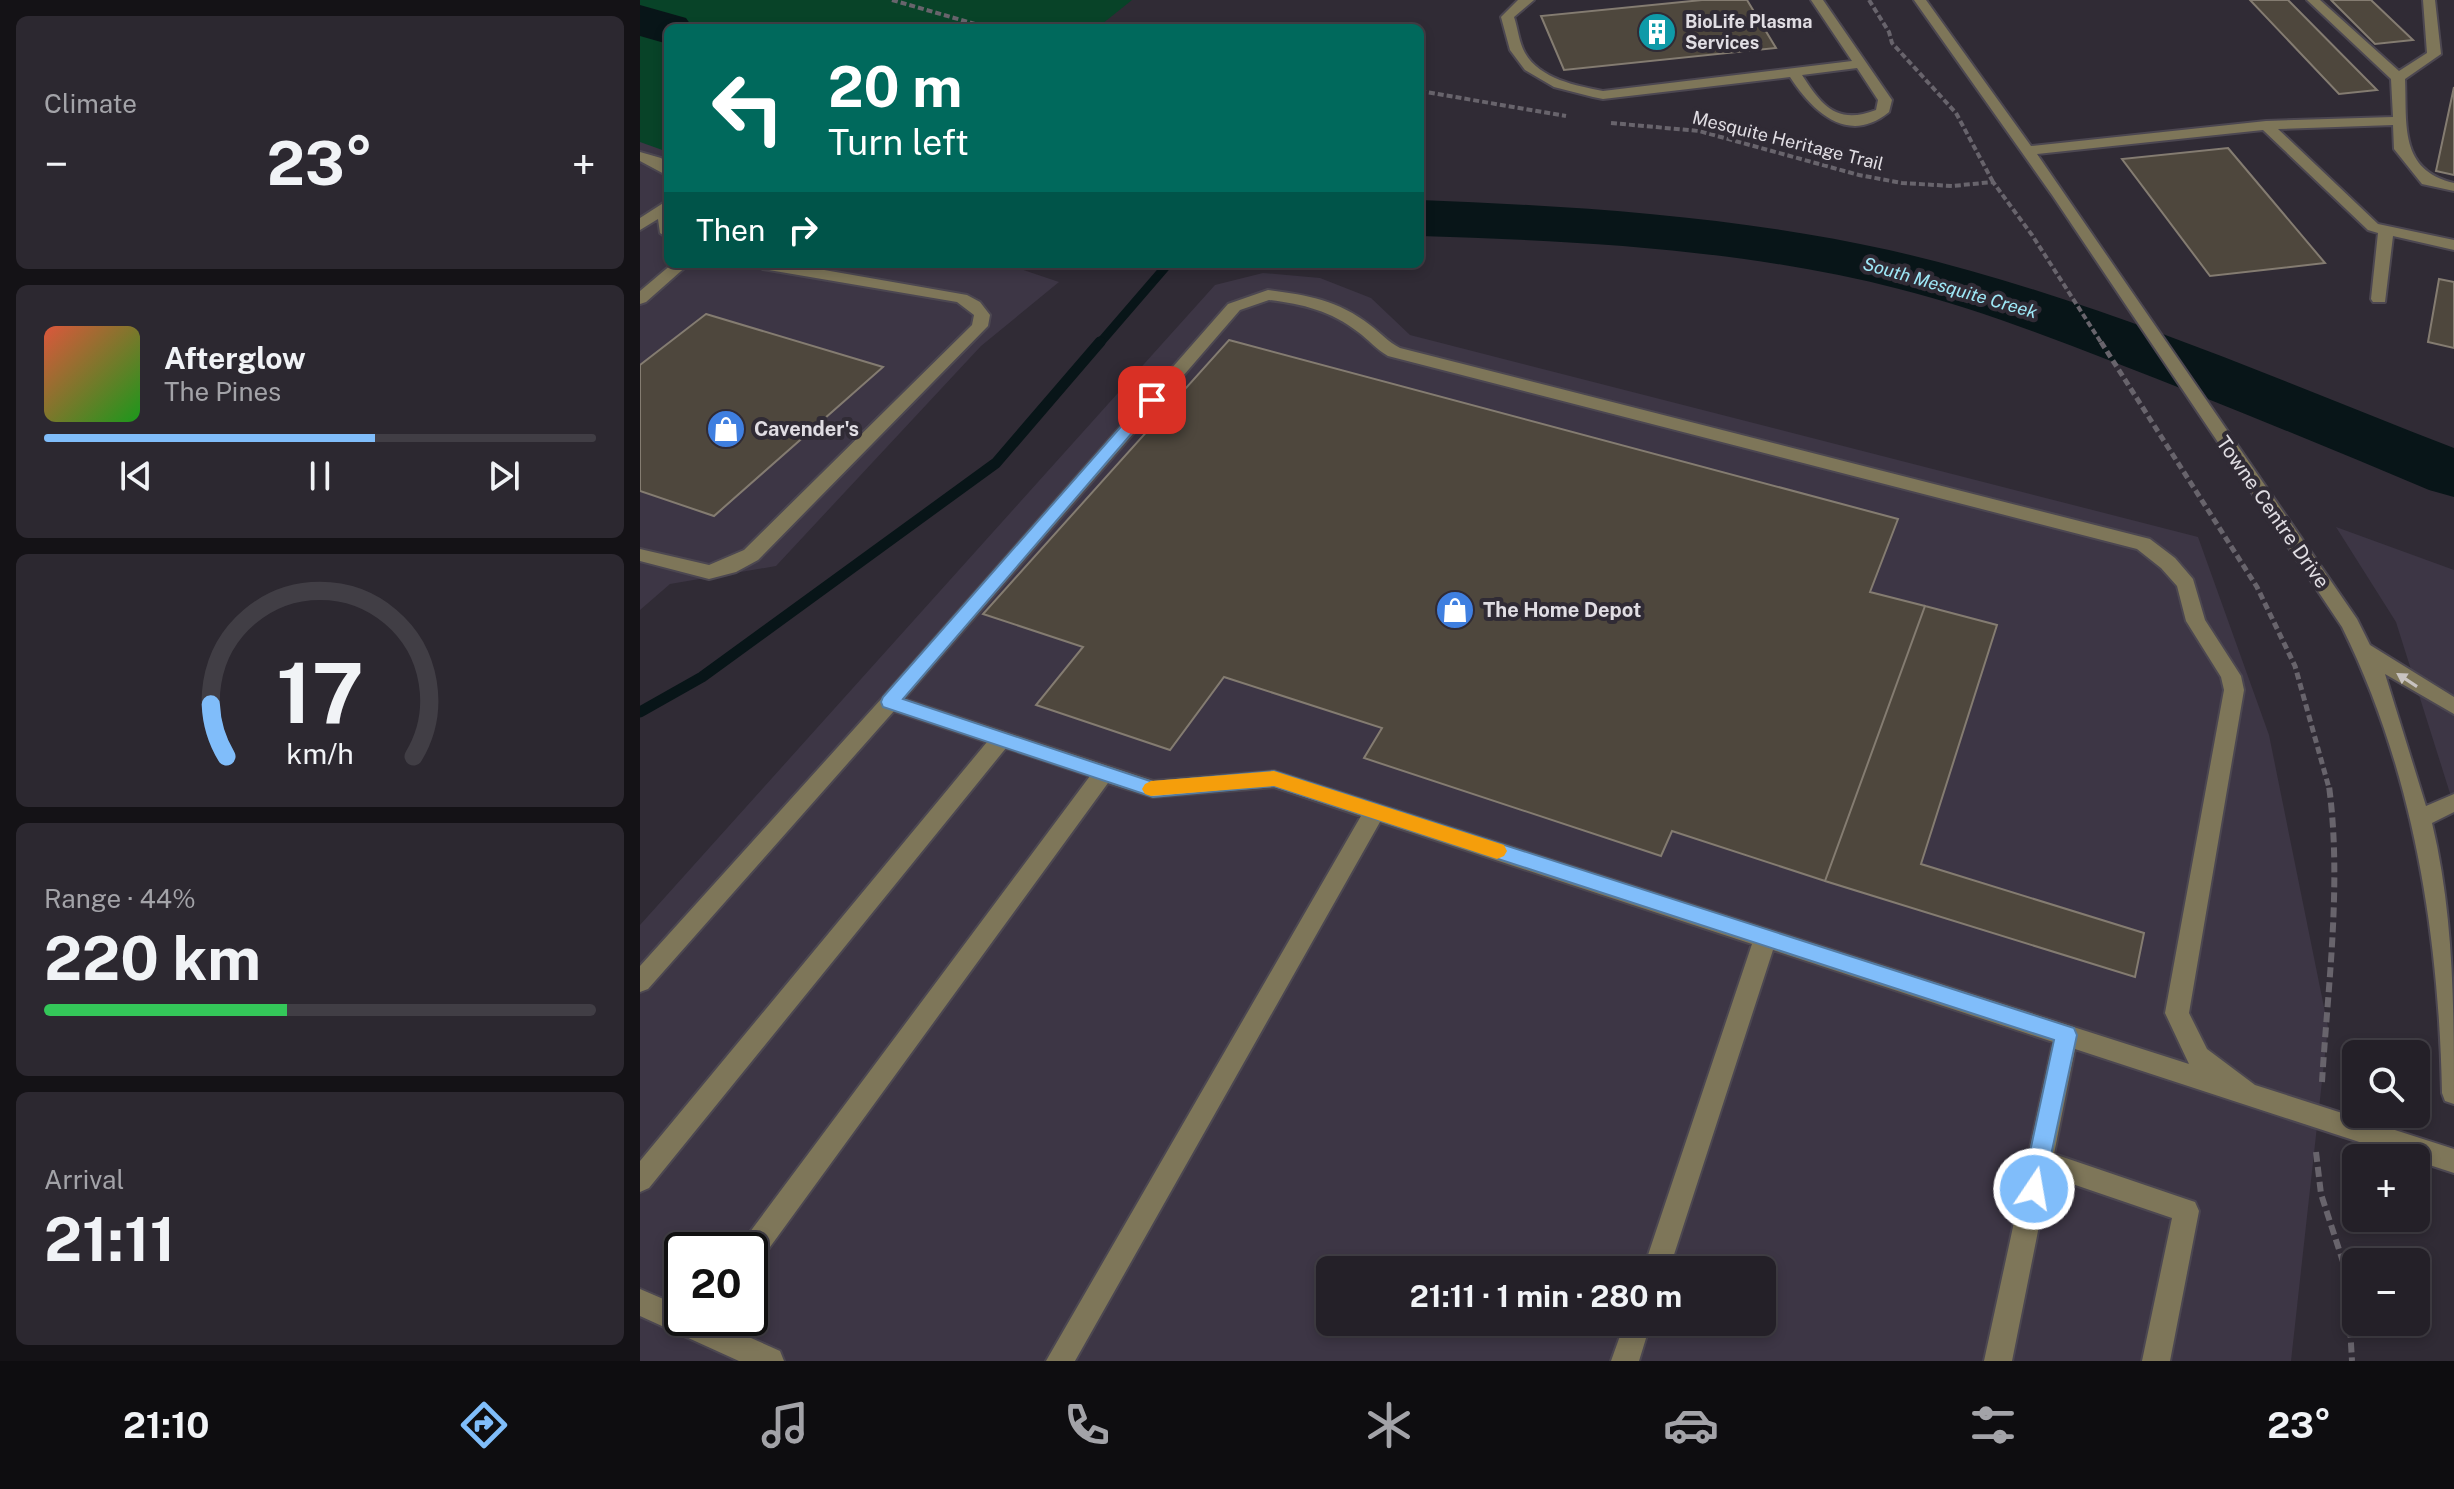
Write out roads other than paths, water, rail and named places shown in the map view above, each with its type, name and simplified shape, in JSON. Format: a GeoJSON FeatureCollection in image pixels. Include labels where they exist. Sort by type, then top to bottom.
{"type":"FeatureCollection","features":[{"type":"Feature","properties":{"kind":"street"},"geometry":{"type":"LineString","coordinates":[[1528,0],[1516,6],[1507,17],[1521,58],[1542,76],[1575,90],[1603,95],[1861,64]]}},
{"type":"Feature","properties":{"kind":"street"},"geometry":{"type":"LineString","coordinates":[[1794,73],[1813,103],[1836,120],[1862,122],[1882,112],[1885,100],[1817,0]]}},
{"type":"Feature","properties":{"kind":"street","name":"Towne Centre Drive"},"geometry":{"type":"LineString","coordinates":[[1920,0],[2058,194],[2350,624],[2378,680],[2430,854],[2452,1008],[2454,1093]]}},
{"type":"Feature","properties":{"kind":"street"},"geometry":{"type":"LineString","coordinates":[[2313,0],[2398,78],[2401,149],[2427,181],[2454,187]]}},
{"type":"Feature","properties":{"kind":"street"},"geometry":{"type":"LineString","coordinates":[[2398,78],[2434,54],[2429,0]]}},
{"type":"Feature","properties":{"kind":"street"},"geometry":{"type":"LineString","coordinates":[[2028,151],[2266,125],[2400,121]]}},
{"type":"Feature","properties":{"kind":"street"},"geometry":{"type":"LineString","coordinates":[[2266,125],[2373,227],[2454,245]]}},
{"type":"Feature","properties":{"kind":"street"},"geometry":{"type":"LineString","coordinates":[[640,156],[656,161],[664,168]]}},
{"type":"Feature","properties":{"kind":"street"},"geometry":{"type":"LineString","coordinates":[[640,225],[664,210]]}},
{"type":"Feature","properties":{"kind":"street"},"geometry":{"type":"LineString","coordinates":[[2379,299],[2386,230]]}},
{"type":"Feature","properties":{"kind":"street"},"geometry":{"type":"LineString","coordinates":[[640,299],[676,268]]}},
{"type":"Feature","properties":{"kind":"street"},"geometry":{"type":"LineString","coordinates":[[640,555],[709,572],[729,567],[751,555],[980,326],[982,315],[974,305],[961,298],[786,268]]}},
{"type":"Feature","properties":{"kind":"street"},"geometry":{"type":"LineString","coordinates":[[640,982],[890,702],[1234,307],[1268,295],[1316,301],[1354,322],[1394,352],[2143,544],[2168,563],[2186,584],[2196,621],[2231,676],[2234,690],[2177,1013],[2198,1057],[2246,1092]]}},
{"type":"Feature","properties":{"kind":"street"},"geometry":{"type":"LineString","coordinates":[[2363,650],[2454,706]]}},
{"type":"Feature","properties":{"kind":"street"},"geometry":{"type":"LineString","coordinates":[[890,702],[1153,789],[1274,779],[2454,1161]]}},
{"type":"Feature","properties":{"kind":"street"},"geometry":{"type":"LineString","coordinates":[[640,1180],[1002,739]]}},
{"type":"Feature","properties":{"kind":"street"},"geometry":{"type":"LineString","coordinates":[[765,1232],[1103,774]]}},
{"type":"Feature","properties":{"kind":"street"},"geometry":{"type":"LineString","coordinates":[[2420,819],[2454,802]]}},
{"type":"Feature","properties":{"kind":"street"},"geometry":{"type":"LineString","coordinates":[[1060,1361],[1375,811]]}},
{"type":"Feature","properties":{"kind":"street"},"geometry":{"type":"LineString","coordinates":[[1661,1256],[1766,937]]}},
{"type":"Feature","properties":{"kind":"street"},"geometry":{"type":"LineString","coordinates":[[1998,1361],[2066,1035]]}},
{"type":"Feature","properties":{"kind":"street"},"geometry":{"type":"LineString","coordinates":[[2040,1161],[2186,1211],[2156,1361]]}},
{"type":"Feature","properties":{"kind":"street"},"geometry":{"type":"LineString","coordinates":[[640,1302],[664,1310]]}},
{"type":"Feature","properties":{"kind":"street"},"geometry":{"type":"LineString","coordinates":[[724,1336],[770,1361]]}},
{"type":"Feature","properties":{"kind":"street"},"geometry":{"type":"LineString","coordinates":[[1625,1361],[1633,1336]]}},
{"type":"Feature","properties":{"kind":"waterway","name":"South Mesquite Creek"},"geometry":{"type":"LineString","coordinates":[[640,20],[664,28]]}},
{"type":"Feature","properties":{"kind":"waterway","name":"South Mesquite Creek"},"geometry":{"type":"LineString","coordinates":[[1424,218],[1538,223],[1713,238],[1829,256],[1916,275],[2000,300],[2111,339],[2454,474]]}},
{"type":"Feature","properties":{"kind":"waterway"},"geometry":{"type":"LineString","coordinates":[[1099,344],[1165,268]]}},
{"type":"Feature","properties":{"kind":"waterway"},"geometry":{"type":"LineString","coordinates":[[640,712],[702,677],[996,463],[1100,342]]}},
{"type":"Feature","properties":{"kind":"place","name":"BioLife Plasma Services"},"geometry":{"type":"Point","coordinates":[1657,32]}},
{"type":"Feature","properties":{"kind":"place","name":"Cavender's"},"geometry":{"type":"Point","coordinates":[726,429]}},
{"type":"Feature","properties":{"kind":"place","name":"The Home Depot"},"geometry":{"type":"Point","coordinates":[1455,610]}}]}
